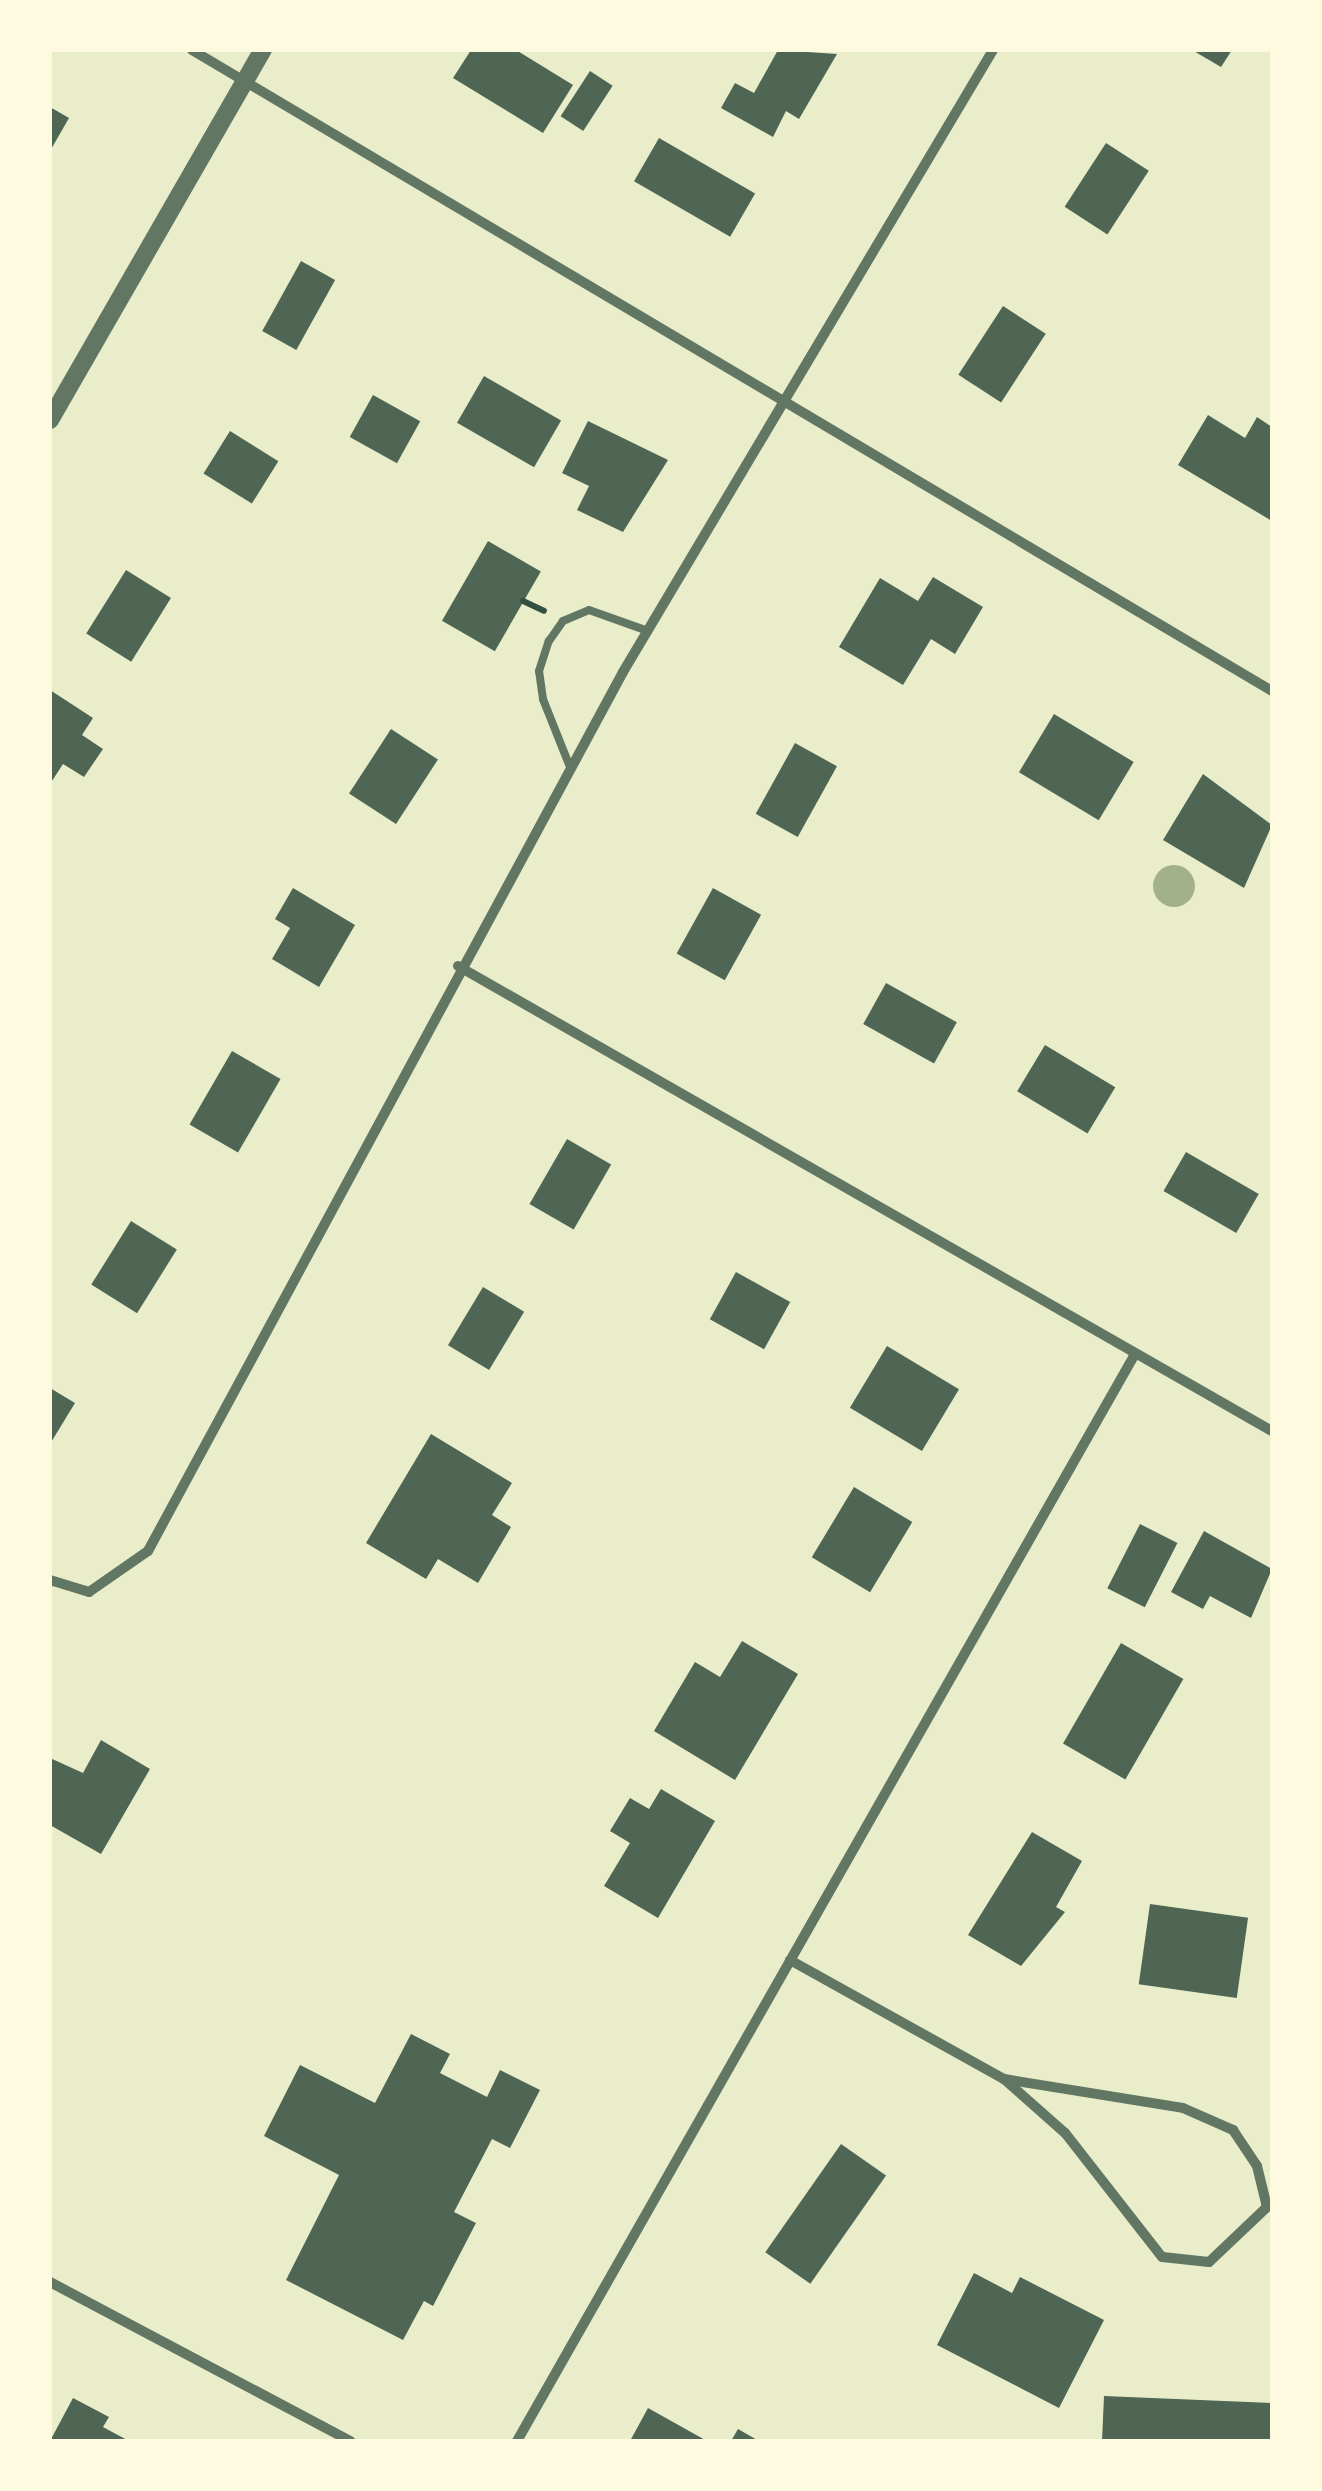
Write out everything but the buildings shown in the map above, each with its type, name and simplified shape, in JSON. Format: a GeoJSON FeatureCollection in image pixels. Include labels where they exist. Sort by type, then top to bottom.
{"type":"FeatureCollection","features":[{"type":"Feature","properties":{"kind":"street"},"geometry":{"type":"LineString","coordinates":[[192,50],[780,406],[1272,690]]}},
{"type":"Feature","properties":{"kind":"street"},"geometry":{"type":"LineString","coordinates":[[50,420],[264,50]]}},
{"type":"Feature","properties":{"kind":"street"},"geometry":{"type":"LineString","coordinates":[[50,1580],[90,1592],[148,1551],[458,966],[648,631],[992,50]]}},
{"type":"Feature","properties":{"kind":"street"},"geometry":{"type":"LineString","coordinates":[[458,966],[1272,1431]]}},
{"type":"Feature","properties":{"kind":"street"},"geometry":{"type":"LineString","coordinates":[[517,2441],[1135,1354]]}},
{"type":"Feature","properties":{"kind":"street"},"geometry":{"type":"LineString","coordinates":[[790,1960],[1004,2079],[1065,2133],[1162,2257],[1209,2262],[1267,2208],[1258,2166],[1233,2130],[1183,2108],[1004,2079]]}},
{"type":"Feature","properties":{"kind":"street"},"geometry":{"type":"LineString","coordinates":[[50,2282],[350,2441]]}},
{"type":"Feature","properties":{"kind":"lane"},"geometry":{"type":"LineString","coordinates":[[570,767],[538,671],[549,641],[563,621],[589,610],[648,631]]}},
{"type":"Feature","properties":{"kind":"shaded area"},"geometry":{"type":"Polygon","coordinates":[[[1174,865],[1189,871],[1195,886],[1189,901],[1174,907],[1159,901],[1153,886],[1159,871],[1174,865]]]}}]}
